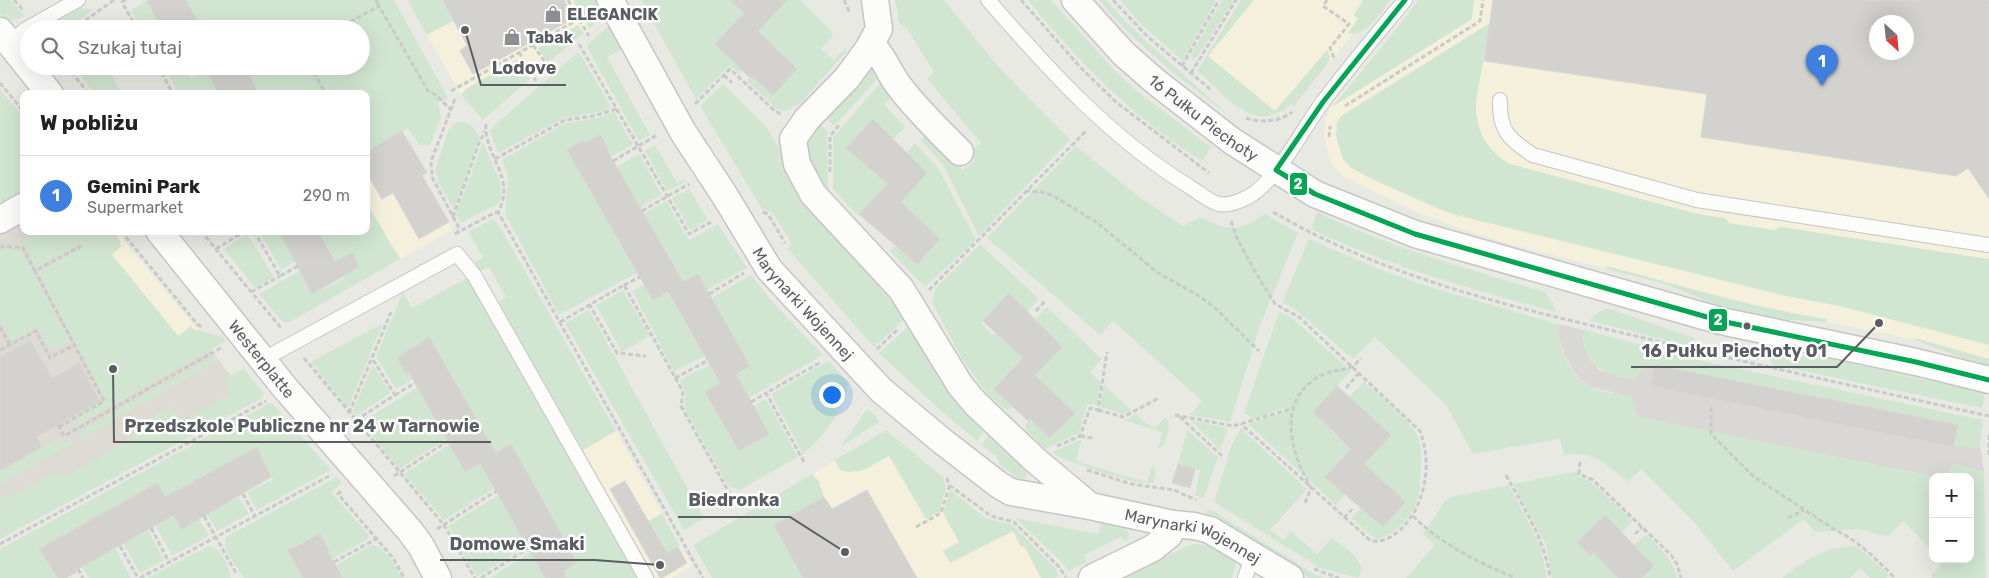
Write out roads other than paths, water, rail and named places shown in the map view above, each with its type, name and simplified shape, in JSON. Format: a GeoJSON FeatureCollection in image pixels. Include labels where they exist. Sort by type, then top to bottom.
{"type":"FeatureCollection","features":[{"type":"Feature","properties":{"kind":"street","name":"Marynarki Wojennej"},"geometry":{"type":"LineString","coordinates":[[610,0],[677,122],[769,269],[881,390],[999,486],[1011,492],[1210,530],[1249,566],[1301,573]]}},
{"type":"Feature","properties":{"kind":"street","name":"Marynarki Wojennej"},"geometry":{"type":"LineString","coordinates":[[875,0],[879,29],[871,44],[847,78],[807,119],[793,139],[797,164],[813,194],[901,289],[917,313],[943,360],[975,403],[1034,459],[1090,506]]}},
{"type":"Feature","properties":{"kind":"street","name":"16 Pułku Piechoty"},"geometry":{"type":"LineString","coordinates":[[1075,0],[1124,54],[1156,82],[1232,141],[1315,194],[1414,234],[1721,321],[1916,362],[1989,380]]}},
{"type":"Feature","properties":{"kind":"street"},"geometry":{"type":"LineString","coordinates":[[5,36],[20,55]]}},
{"type":"Feature","properties":{"kind":"street"},"geometry":{"type":"LineString","coordinates":[[871,44],[884,58],[893,78],[902,90],[960,152]]}},
{"type":"Feature","properties":{"kind":"street"},"geometry":{"type":"LineString","coordinates":[[35,75],[47,90]]}},
{"type":"Feature","properties":{"kind":"street"},"geometry":{"type":"LineString","coordinates":[[0,220],[20,208]]}},
{"type":"Feature","properties":{"kind":"street","name":"Westerplatte"},"geometry":{"type":"LineString","coordinates":[[163,235],[262,360],[418,542],[438,578]]}},
{"type":"Feature","properties":{"kind":"street"},"geometry":{"type":"LineString","coordinates":[[1092,578],[1153,548],[1169,535],[1173,524]]}},
{"type":"Feature","properties":{"kind":"lane"},"geometry":{"type":"LineString","coordinates":[[42,20],[78,0]]}},
{"type":"Feature","properties":{"kind":"lane"},"geometry":{"type":"LineString","coordinates":[[988,0],[1043,64],[1098,118],[1138,151],[1178,180],[1218,204],[1226,204],[1247,198],[1261,188],[1276,170],[1323,102],[1405,0]]}},
{"type":"Feature","properties":{"kind":"lane"},"geometry":{"type":"LineString","coordinates":[[5,36],[20,31]]}},
{"type":"Feature","properties":{"kind":"lane"},"geometry":{"type":"LineString","coordinates":[[1500,100],[1499,117],[1506,133],[1513,141],[1533,154],[1697,200],[1989,245]]}},
{"type":"Feature","properties":{"kind":"lane"},"geometry":{"type":"LineString","coordinates":[[262,360],[457,254],[474,275],[646,578]]}},
{"type":"Feature","properties":{"kind":"place","name":"ELEGANCIK"},"geometry":{"type":"Point","coordinates":[553,14]}},
{"type":"Feature","properties":{"kind":"place","name":"Lodove"},"geometry":{"type":"Point","coordinates":[465,30]}},
{"type":"Feature","properties":{"kind":"place","name":"Tabak"},"geometry":{"type":"Point","coordinates":[512,37]}},
{"type":"Feature","properties":{"kind":"place","name":"Gemini Park"},"geometry":{"type":"Point","coordinates":[1822,86]}},
{"type":"Feature","properties":{"kind":"place","name":"16 Pułku Piechoty 01"},"geometry":{"type":"Point","coordinates":[1879,323]}},
{"type":"Feature","properties":{"kind":"place","name":"Przedszkole Publiczne nr 24 w Tarnowie"},"geometry":{"type":"Point","coordinates":[113,369]}},
{"type":"Feature","properties":{"kind":"place","name":"Biedronka"},"geometry":{"type":"Point","coordinates":[845,552]}},
{"type":"Feature","properties":{"kind":"place","name":"Domowe Smaki"},"geometry":{"type":"Point","coordinates":[660,565]}}]}
